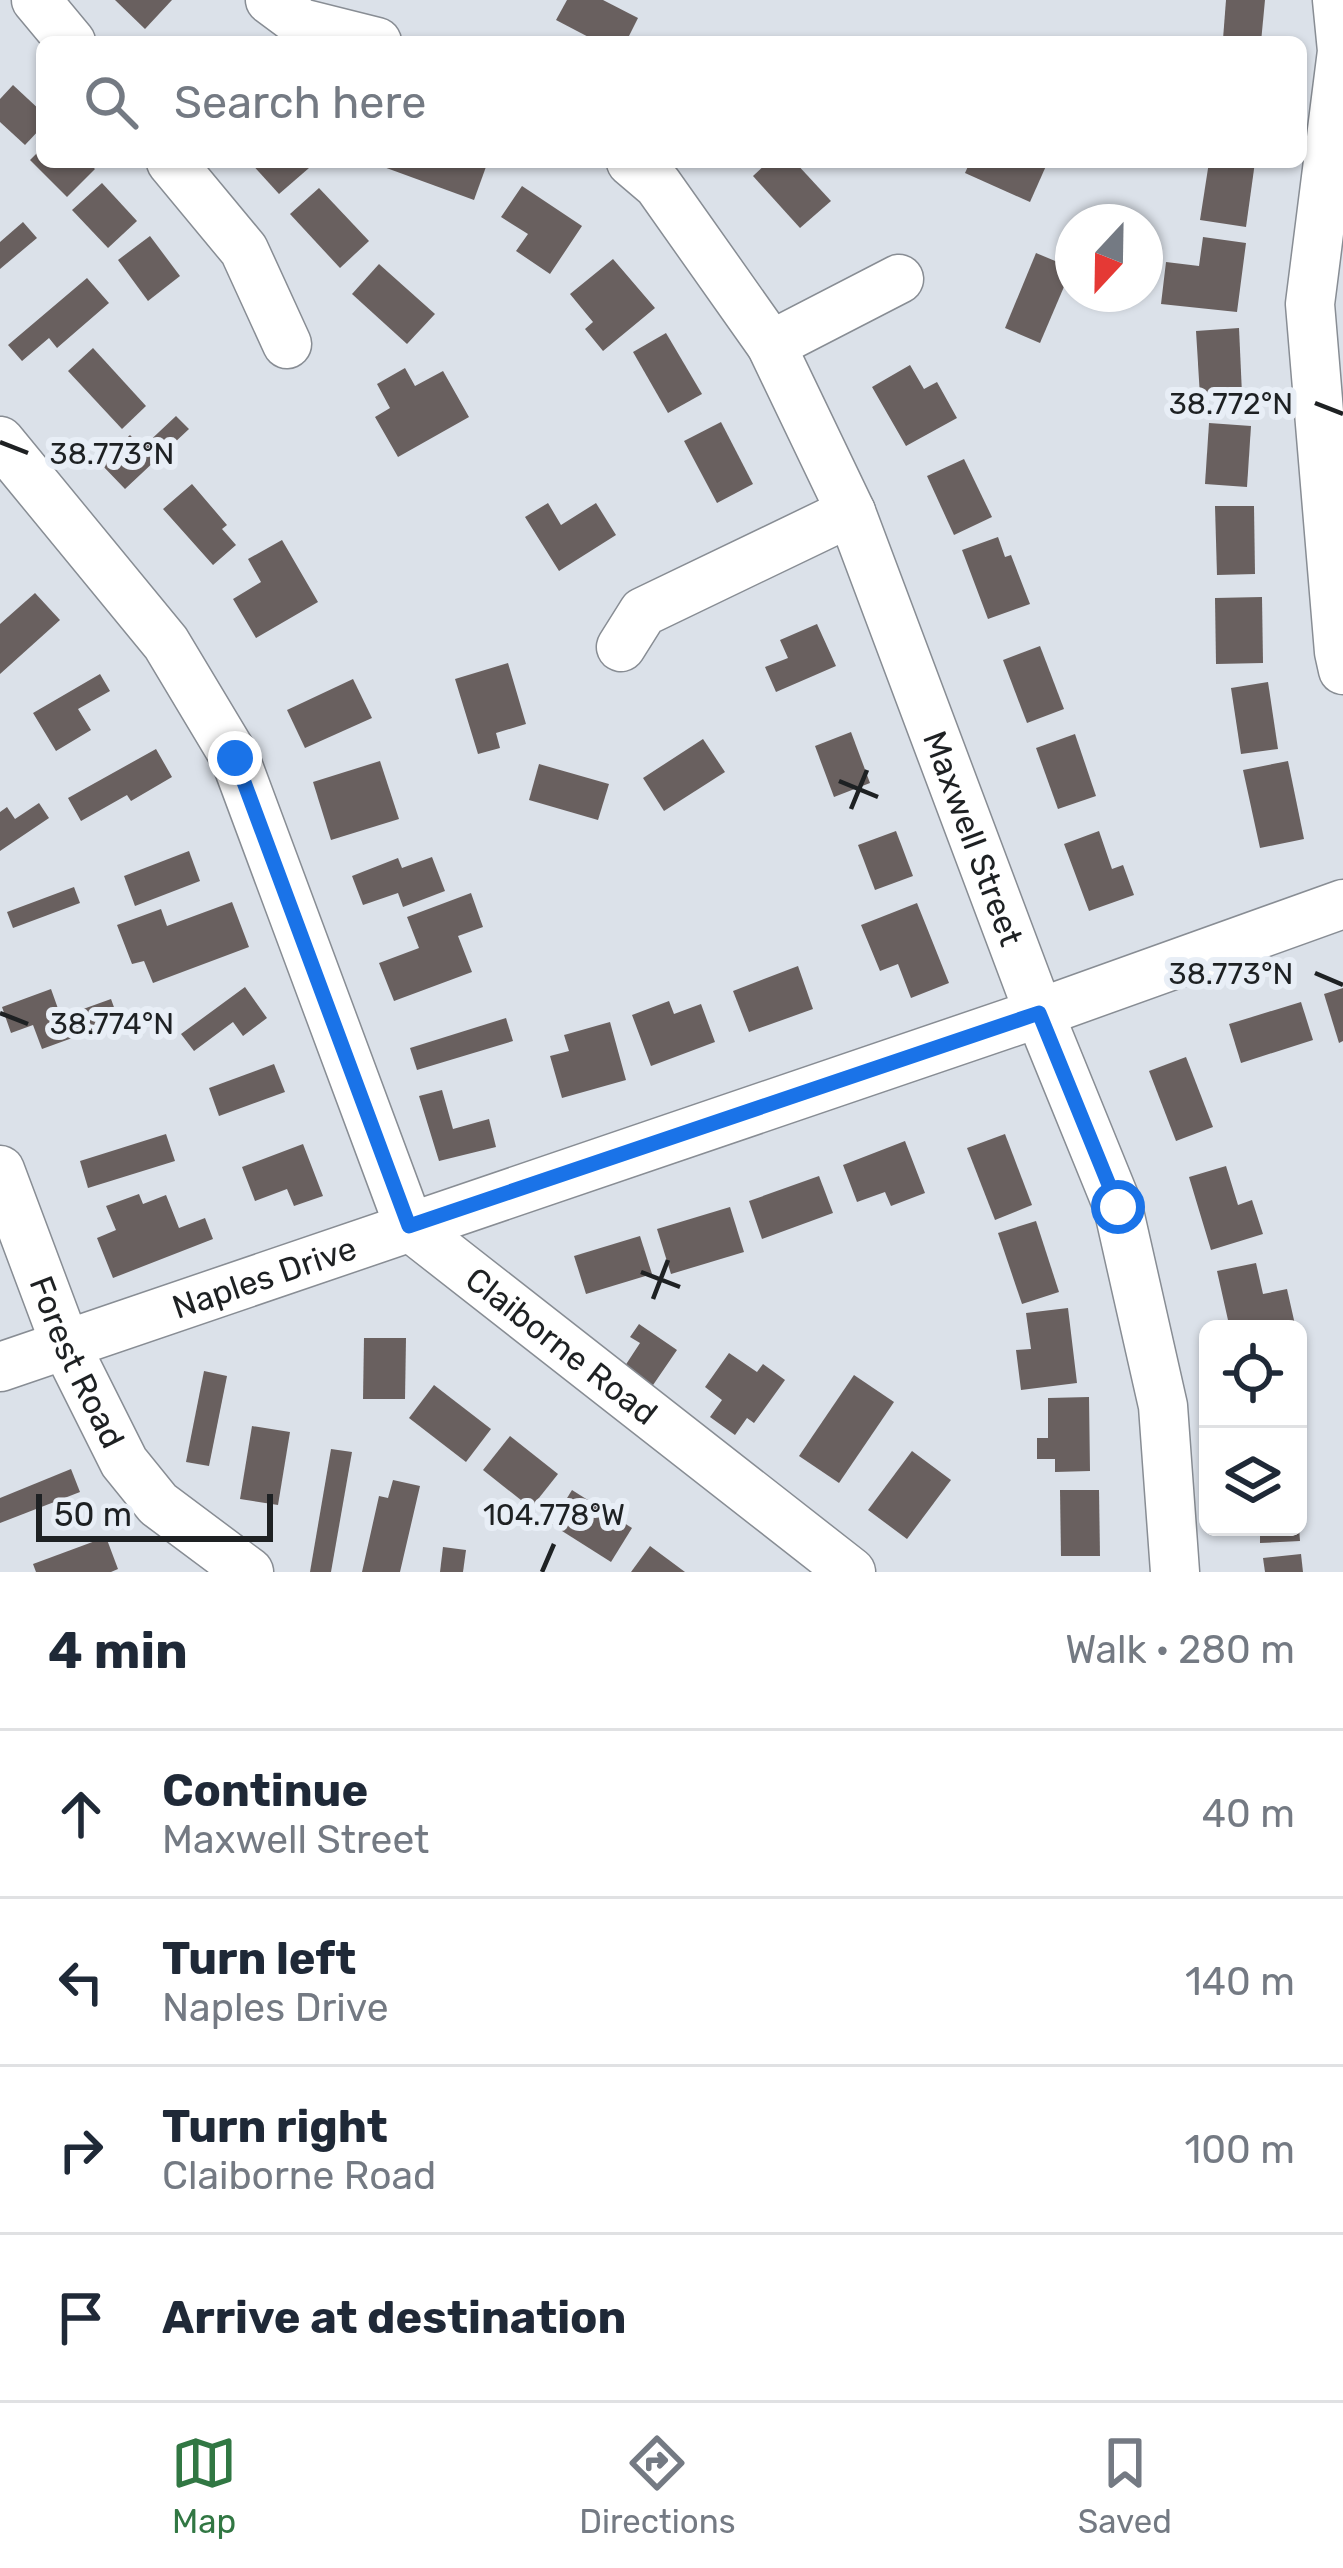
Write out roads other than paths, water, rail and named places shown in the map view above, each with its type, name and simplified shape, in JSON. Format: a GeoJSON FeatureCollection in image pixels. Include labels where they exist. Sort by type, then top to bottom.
{"type":"FeatureCollection","features":[{"type":"Feature","properties":{"kind":"street"},"geometry":{"type":"LineString","coordinates":[[36,0],[66,36]]}},
{"type":"Feature","properties":{"kind":"street"},"geometry":{"type":"LineString","coordinates":[[270,0],[301,23],[353,36]]}},
{"type":"Feature","properties":{"kind":"street"},"geometry":{"type":"LineString","coordinates":[[1336,0],[1342,51],[1310,304],[1343,670]]}},
{"type":"Feature","properties":{"kind":"street"},"geometry":{"type":"LineString","coordinates":[[176,168],[244,250],[287,344]]}},
{"type":"Feature","properties":{"kind":"street","name":"Maxwell Street"},"geometry":{"type":"LineString","coordinates":[[638,168],[658,185],[771,345],[850,512],[1039,1013],[1118,1207],[1162,1406],[1174,1572]]}},
{"type":"Feature","properties":{"kind":"street"},"geometry":{"type":"LineString","coordinates":[[771,345],[899,279]]}},
{"type":"Feature","properties":{"kind":"street"},"geometry":{"type":"LineString","coordinates":[[0,441],[166,644],[235,758],[409,1226]]}},
{"type":"Feature","properties":{"kind":"street"},"geometry":{"type":"LineString","coordinates":[[621,647],[643,612],[850,512]]}},
{"type":"Feature","properties":{"kind":"street","name":"Naples Drive"},"geometry":{"type":"LineString","coordinates":[[0,1367],[1039,1013],[1343,904]]}},
{"type":"Feature","properties":{"kind":"street","name":"Forest Road"},"geometry":{"type":"LineString","coordinates":[[0,1170],[66,1346],[124,1462],[158,1504],[249,1572]]}},
{"type":"Feature","properties":{"kind":"street","name":"Claiborne Road"},"geometry":{"type":"LineString","coordinates":[[409,1226],[851,1572]]}}]}
